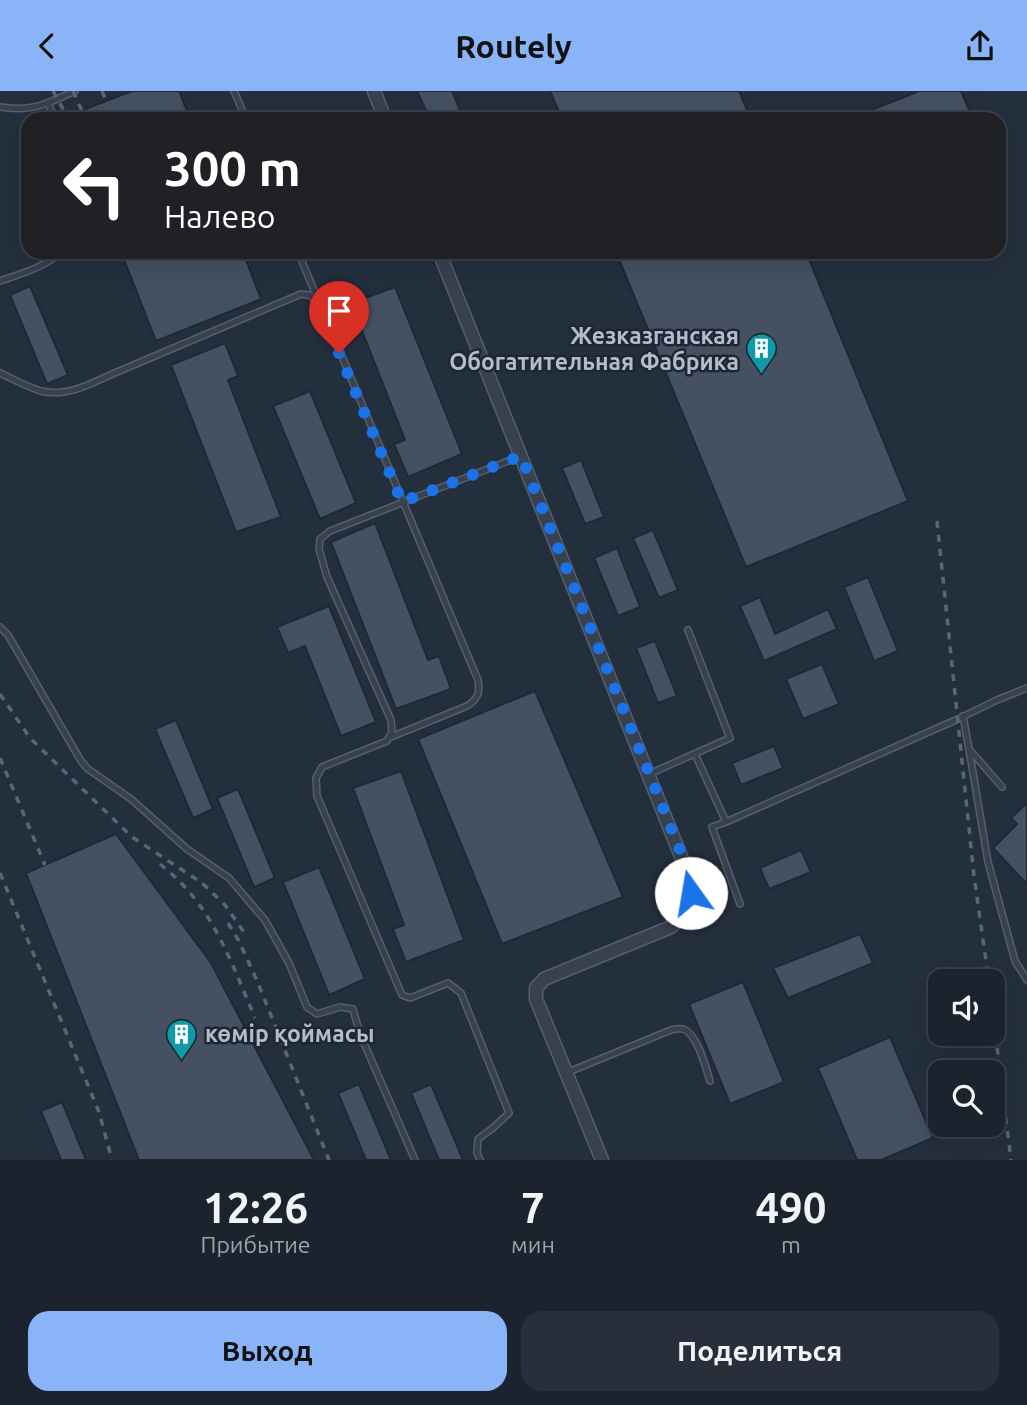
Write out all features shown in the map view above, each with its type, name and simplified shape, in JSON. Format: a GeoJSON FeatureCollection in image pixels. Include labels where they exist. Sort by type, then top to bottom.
{"type":"FeatureCollection","features":[{"type":"Feature","properties":{"kind":"street"},"geometry":{"type":"LineString","coordinates":[[374,91],[382,112]]}},
{"type":"Feature","properties":{"kind":"street"},"geometry":{"type":"LineString","coordinates":[[442,259],[688,874],[691,893],[685,911],[670,927],[544,979],[536,988],[536,999],[602,1160]]}},
{"type":"Feature","properties":{"kind":"lane"},"geometry":{"type":"LineString","coordinates":[[0,107],[38,107],[75,91]]}},
{"type":"Feature","properties":{"kind":"lane"},"geometry":{"type":"LineString","coordinates":[[234,91],[243,112]]}},
{"type":"Feature","properties":{"kind":"lane"},"geometry":{"type":"LineString","coordinates":[[48,103],[52,112]]}},
{"type":"Feature","properties":{"kind":"lane"},"geometry":{"type":"LineString","coordinates":[[0,281],[54,259]]}},
{"type":"Feature","properties":{"kind":"lane"},"geometry":{"type":"LineString","coordinates":[[301,259],[474,670],[479,692],[475,701],[467,706],[389,738]]}},
{"type":"Feature","properties":{"kind":"lane"},"geometry":{"type":"LineString","coordinates":[[2,373],[42,391],[60,393],[86,386],[301,294],[309,295],[318,303]]}},
{"type":"Feature","properties":{"kind":"lane"},"geometry":{"type":"LineString","coordinates":[[480,1160],[477,1153],[478,1139],[509,1113],[461,993],[448,983],[410,997],[402,995],[317,796],[316,778],[322,767],[373,748],[387,741],[393,732],[391,720],[327,577],[319,549],[320,539],[330,531],[521,456]]}},
{"type":"Feature","properties":{"kind":"lane"},"geometry":{"type":"LineString","coordinates":[[0,627],[8,635],[88,769],[131,799],[187,849],[229,878],[265,920],[289,963],[307,1007],[317,1014],[340,1007],[353,1009],[360,1034],[415,1160]]}},
{"type":"Feature","properties":{"kind":"lane"},"geometry":{"type":"LineString","coordinates":[[649,774],[730,738],[688,630]]}},
{"type":"Feature","properties":{"kind":"lane"},"geometry":{"type":"LineString","coordinates":[[740,904],[712,827],[1027,688]]}},
{"type":"Feature","properties":{"kind":"lane"},"geometry":{"type":"LineString","coordinates":[[962,716],[988,862],[1015,961],[1027,980]]}},
{"type":"Feature","properties":{"kind":"lane"},"geometry":{"type":"LineString","coordinates":[[969,749],[1002,787]]}},
{"type":"Feature","properties":{"kind":"lane"},"geometry":{"type":"LineString","coordinates":[[695,754],[726,822]]}},
{"type":"Feature","properties":{"kind":"lane"},"geometry":{"type":"LineString","coordinates":[[566,1073],[679,1028],[692,1036],[710,1081]]}},
{"type":"Feature","properties":{"kind":"building"},"geometry":{"type":"Polygon","coordinates":[[[132,91],[179,91],[187,112],[77,112],[132,91]]]}},
{"type":"Feature","properties":{"kind":"building"},"geometry":{"type":"Polygon","coordinates":[[[417,91],[452,91],[460,110],[455,112],[427,112],[417,91]]]}},
{"type":"Feature","properties":{"kind":"building"},"geometry":{"type":"Polygon","coordinates":[[[550,91],[739,91],[748,112],[559,112],[550,91]]]}},
{"type":"Feature","properties":{"kind":"building"},"geometry":{"type":"Polygon","coordinates":[[[919,91],[961,91],[970,112],[866,112],[919,91]]]}},
{"type":"Feature","properties":{"kind":"building"},"geometry":{"type":"Polygon","coordinates":[[[124,259],[246,259],[261,299],[156,341],[124,259]]]}},
{"type":"Feature","properties":{"kind":"building","name":"Жезказганская Обогатительная Фабрика"},"geometry":{"type":"Polygon","coordinates":[[[619,259],[809,259],[908,501],[746,567],[619,259]]]}},
{"type":"Feature","properties":{"kind":"building"},"geometry":{"type":"Polygon","coordinates":[[[30,286],[68,375],[47,384],[10,295],[30,286]]]}},
{"type":"Feature","properties":{"kind":"building"},"geometry":{"type":"Polygon","coordinates":[[[395,287],[462,454],[408,477],[394,444],[405,440],[351,303],[395,287]]]}},
{"type":"Feature","properties":{"kind":"building"},"geometry":{"type":"Polygon","coordinates":[[[225,343],[238,376],[228,380],[281,517],[236,532],[171,365],[225,343]]]}},
{"type":"Feature","properties":{"kind":"building"},"geometry":{"type":"Polygon","coordinates":[[[310,391],[356,503],[320,519],[273,406],[310,391]]]}},
{"type":"Feature","properties":{"kind":"building"},"geometry":{"type":"Polygon","coordinates":[[[581,460],[604,517],[585,524],[562,468],[581,460]]]}},
{"type":"Feature","properties":{"kind":"building"},"geometry":{"type":"Polygon","coordinates":[[[375,523],[428,660],[439,656],[451,689],[396,709],[331,542],[375,523]]]}},
{"type":"Feature","properties":{"kind":"building"},"geometry":{"type":"Polygon","coordinates":[[[653,530],[678,590],[659,598],[633,538],[653,530]]]}},
{"type":"Feature","properties":{"kind":"building"},"geometry":{"type":"Polygon","coordinates":[[[617,548],[640,607],[618,616],[594,558],[617,548]]]}},
{"type":"Feature","properties":{"kind":"building"},"geometry":{"type":"Polygon","coordinates":[[[868,577],[898,651],[874,661],[844,587],[868,577]]]}},
{"type":"Feature","properties":{"kind":"building"},"geometry":{"type":"Polygon","coordinates":[[[760,597],[775,634],[828,609],[837,629],[764,661],[740,606],[760,597]]]}},
{"type":"Feature","properties":{"kind":"building"},"geometry":{"type":"Polygon","coordinates":[[[329,606],[376,722],[341,736],[305,646],[288,653],[277,627],[329,606]]]}},
{"type":"Feature","properties":{"kind":"building"},"geometry":{"type":"Polygon","coordinates":[[[655,641],[677,696],[658,703],[636,648],[655,641]]]}},
{"type":"Feature","properties":{"kind":"building"},"geometry":{"type":"Polygon","coordinates":[[[822,664],[839,704],[803,719],[786,679],[822,664]]]}},
{"type":"Feature","properties":{"kind":"building"},"geometry":{"type":"Polygon","coordinates":[[[535,691],[623,897],[502,944],[418,739],[535,691]]]}},
{"type":"Feature","properties":{"kind":"building"},"geometry":{"type":"Polygon","coordinates":[[[176,720],[213,809],[193,818],[155,729],[176,720]]]}},
{"type":"Feature","properties":{"kind":"building"},"geometry":{"type":"Polygon","coordinates":[[[774,746],[783,768],[741,785],[732,763],[774,746]]]}},
{"type":"Feature","properties":{"kind":"building"},"geometry":{"type":"Polygon","coordinates":[[[401,771],[464,940],[406,962],[393,929],[404,925],[353,788],[401,771]]]}},
{"type":"Feature","properties":{"kind":"building"},"geometry":{"type":"Polygon","coordinates":[[[238,789],[275,878],[254,887],[217,798],[238,789]]]}},
{"type":"Feature","properties":{"kind":"building"},"geometry":{"type":"Polygon","coordinates":[[[1027,803],[1027,884],[993,848],[1017,824],[1011,818],[1027,803]]]}},
{"type":"Feature","properties":{"kind":"building","name":"көмір қоймасы"},"geometry":{"type":"Polygon","coordinates":[[[116,834],[211,963],[314,1160],[139,1160],[26,873],[116,834]]]}},
{"type":"Feature","properties":{"kind":"building"},"geometry":{"type":"Polygon","coordinates":[[[801,850],[811,872],[769,889],[760,868],[801,850]]]}},
{"type":"Feature","properties":{"kind":"building"},"geometry":{"type":"Polygon","coordinates":[[[319,867],[365,979],[329,995],[283,882],[319,867]]]}},
{"type":"Feature","properties":{"kind":"building"},"geometry":{"type":"Polygon","coordinates":[[[860,934],[873,963],[788,998],[773,968],[860,934]]]}},
{"type":"Feature","properties":{"kind":"building"},"geometry":{"type":"Polygon","coordinates":[[[743,982],[784,1082],[730,1104],[689,1004],[743,982]]]}},
{"type":"Feature","properties":{"kind":"building"},"geometry":{"type":"Polygon","coordinates":[[[890,1037],[928,1126],[928,1137],[933,1138],[881,1160],[857,1160],[818,1068],[890,1037]]]}},
{"type":"Feature","properties":{"kind":"building"},"geometry":{"type":"Polygon","coordinates":[[[359,1084],[391,1160],[366,1160],[338,1093],[359,1084]]]}},
{"type":"Feature","properties":{"kind":"building"},"geometry":{"type":"Polygon","coordinates":[[[431,1084],[463,1160],[439,1160],[411,1093],[431,1084]]]}},
{"type":"Feature","properties":{"kind":"building"},"geometry":{"type":"Polygon","coordinates":[[[62,1102],[86,1160],[61,1160],[41,1111],[62,1102]]]}},
{"type":"Feature","properties":{"kind":"railway"},"geometry":{"type":"LineString","coordinates":[[53,91],[65,112]]}},
{"type":"Feature","properties":{"kind":"railway"},"geometry":{"type":"LineString","coordinates":[[73,91],[82,111]]}},
{"type":"Feature","properties":{"kind":"railway"},"geometry":{"type":"LineString","coordinates":[[102,91],[106,101]]}},
{"type":"Feature","properties":{"kind":"railway"},"geometry":{"type":"LineString","coordinates":[[937,521],[974,876],[987,969]]}},
{"type":"Feature","properties":{"kind":"railway"},"geometry":{"type":"LineString","coordinates":[[0,694],[30,738],[132,837],[202,883],[225,905],[244,932]]}},
{"type":"Feature","properties":{"kind":"railway"},"geometry":{"type":"LineString","coordinates":[[0,758],[45,865]]}},
{"type":"Feature","properties":{"kind":"railway"},"geometry":{"type":"LineString","coordinates":[[160,864],[188,890],[202,908],[228,954],[255,1018]]}},
{"type":"Feature","properties":{"kind":"railway"},"geometry":{"type":"LineString","coordinates":[[0,873],[99,1112],[112,1160]]}},
{"type":"Feature","properties":{"kind":"railway"},"geometry":{"type":"LineString","coordinates":[[228,923],[258,983],[329,1160]]}},
{"type":"Feature","properties":{"kind":"railway"},"geometry":{"type":"LineString","coordinates":[[997,1046],[1011,1160]]}},
{"type":"Feature","properties":{"kind":"place","name":"Жезказганская Обогатительная Фабрика"},"geometry":{"type":"Point","coordinates":[762,376]}},
{"type":"Feature","properties":{"kind":"place","name":"көмір қоймасы"},"geometry":{"type":"Point","coordinates":[182,1061]}},
{"type":"Feature","properties":{"kind":"route"},"geometry":{"type":"LineString","coordinates":[[339,353],[402,502],[521,456],[680,850],[691,893]]}}]}
